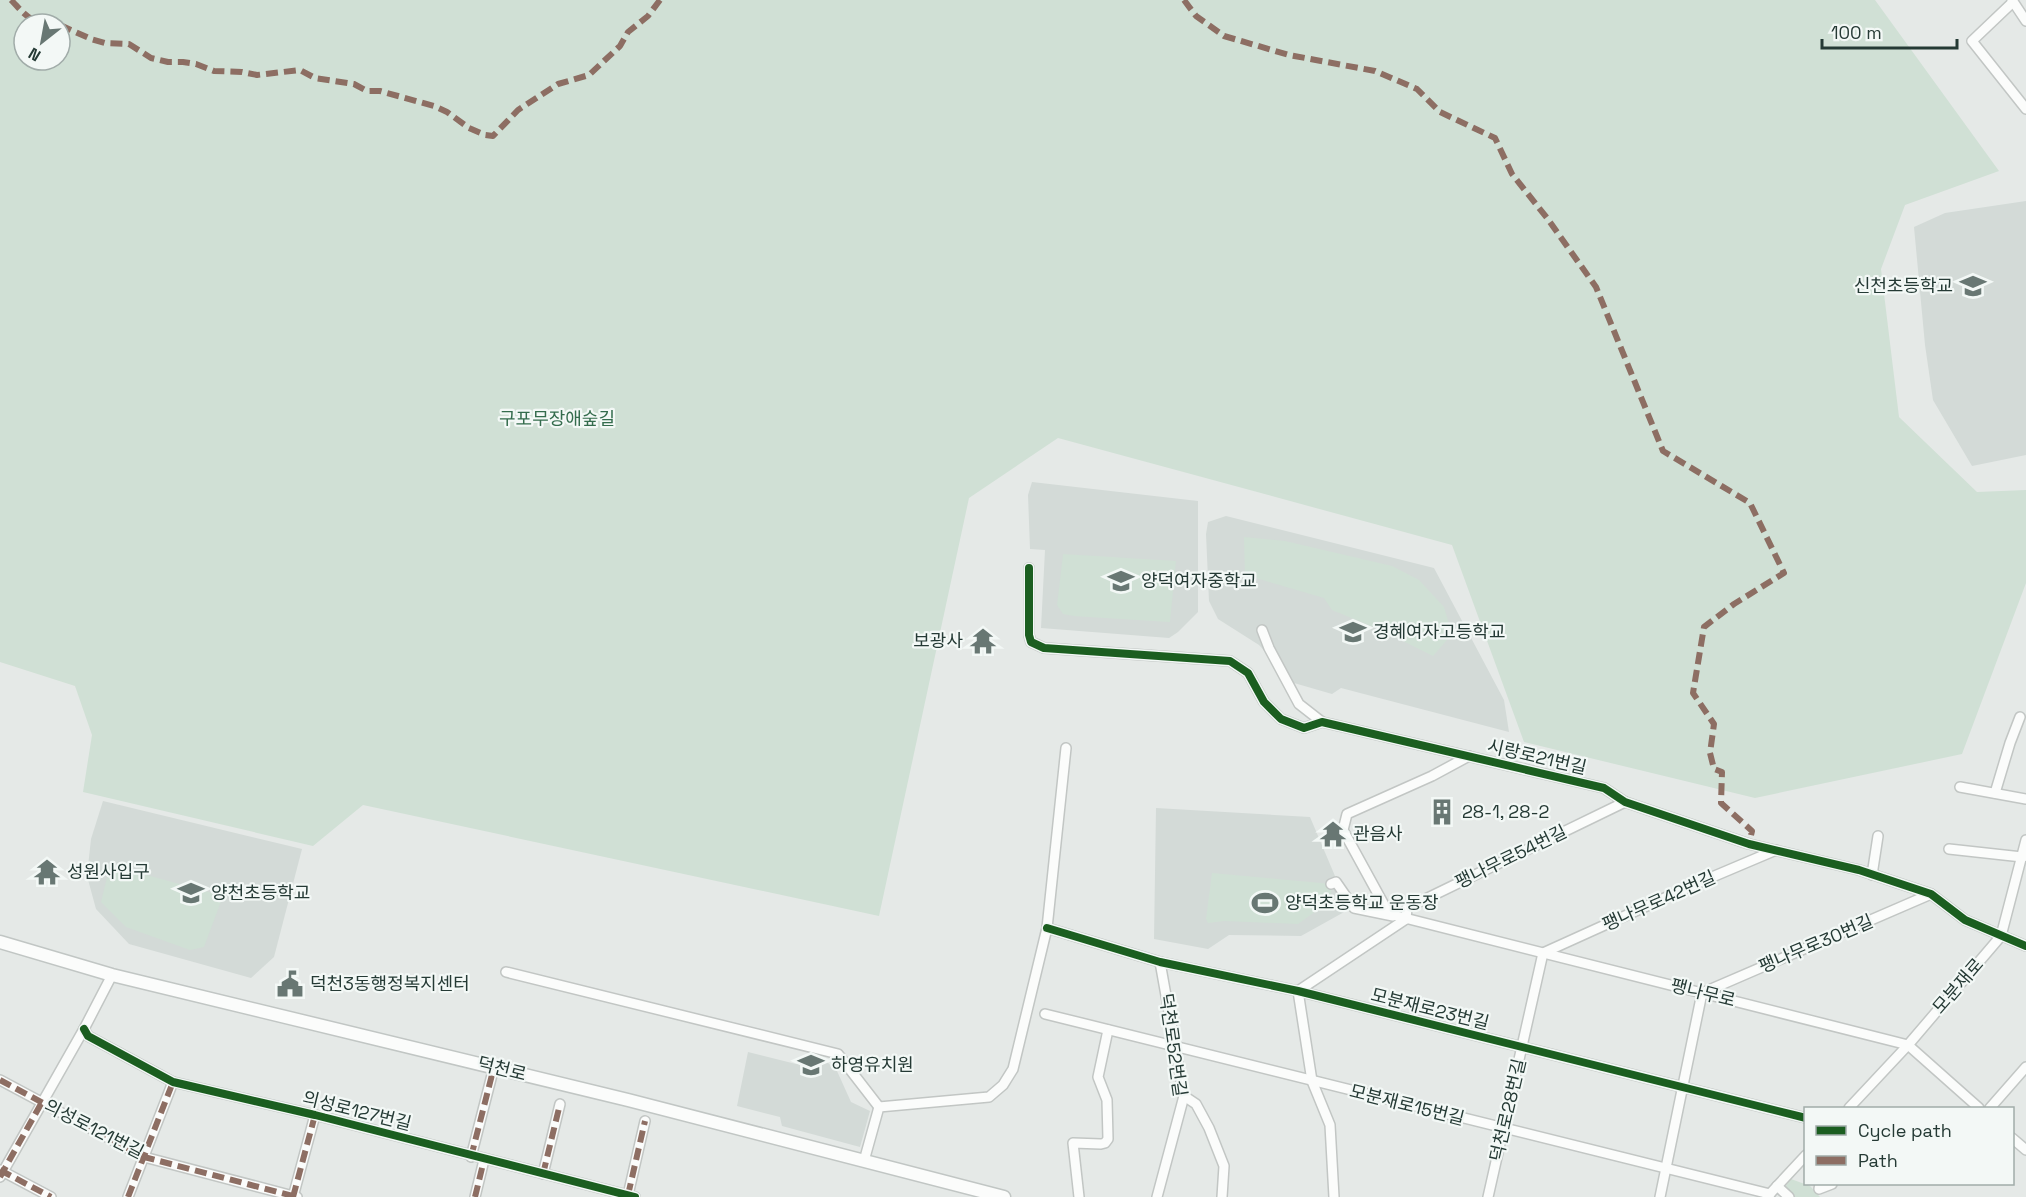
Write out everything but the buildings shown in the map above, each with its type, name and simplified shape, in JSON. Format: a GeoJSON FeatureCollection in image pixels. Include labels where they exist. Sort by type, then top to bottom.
{"type":"FeatureCollection","features":[{"type":"Feature","properties":{"kind":"main road","name":"덕천로"},"geometry":{"type":"LineString","coordinates":[[1,941],[112,975],[494,1067],[864,1161],[979,1194],[1004,1197]]}},
{"type":"Feature","properties":{"kind":"street"},"geometry":{"type":"LineString","coordinates":[[2026,21],[2013,1],[1972,42],[2026,109]]}},
{"type":"Feature","properties":{"kind":"street","name":"시랑로21번길"},"geometry":{"type":"LineString","coordinates":[[1029,568],[1029,635],[1031,642],[1044,648],[1230,661],[1248,673],[1264,702],[1281,719],[1304,728],[1322,722],[1604,788],[1624,802],[1749,844],[1859,870],[1931,894],[1965,920],[2026,946]]}},
{"type":"Feature","properties":{"kind":"street"},"geometry":{"type":"LineString","coordinates":[[1262,630],[1299,704],[1322,722]]}},
{"type":"Feature","properties":{"kind":"street"},"geometry":{"type":"LineString","coordinates":[[1995,794],[2020,717]]}},
{"type":"Feature","properties":{"kind":"street"},"geometry":{"type":"LineString","coordinates":[[879,1107],[989,1097],[1003,1085],[1013,1069],[1047,928],[1066,748]]}},
{"type":"Feature","properties":{"kind":"street","name":"팽나무로"},"geometry":{"type":"LineString","coordinates":[[1406,919],[1389,914],[1343,830],[1347,814],[1432,776],[1469,756]]}},
{"type":"Feature","properties":{"kind":"street"},"geometry":{"type":"LineString","coordinates":[[1960,787],[2026,799]]}},
{"type":"Feature","properties":{"kind":"street","name":"팽나무로54번길"},"geometry":{"type":"LineString","coordinates":[[1406,919],[1407,908],[1624,802]]}},
{"type":"Feature","properties":{"kind":"street"},"geometry":{"type":"LineString","coordinates":[[1872,875],[1878,836]]}},
{"type":"Feature","properties":{"kind":"street","name":"모분재로"},"geometry":{"type":"LineString","coordinates":[[1850,1107],[1908,1045],[2001,936],[2024,856],[2026,840]]}},
{"type":"Feature","properties":{"kind":"street"},"geometry":{"type":"LineString","coordinates":[[1949,849],[2024,856]]}},
{"type":"Feature","properties":{"kind":"street","name":"팽나무로42번길"},"geometry":{"type":"LineString","coordinates":[[1544,953],[1776,850]]}},
{"type":"Feature","properties":{"kind":"street","name":"팽나무로"},"geometry":{"type":"LineString","coordinates":[[1331,884],[1336,882],[1354,908],[1544,953],[1908,1045],[1978,1107]]}},
{"type":"Feature","properties":{"kind":"street","name":"팽나무로30번길"},"geometry":{"type":"LineString","coordinates":[[1702,993],[1931,894]]}},
{"type":"Feature","properties":{"kind":"street"},"geometry":{"type":"LineString","coordinates":[[1334,1197],[1330,1125],[1312,1081],[1298,991],[1406,919]]}},
{"type":"Feature","properties":{"kind":"street","name":"모분재로23번길"},"geometry":{"type":"LineString","coordinates":[[1047,928],[1160,962],[1298,991],[1804,1118]]}},
{"type":"Feature","properties":{"kind":"street","name":"덕천로28번길"},"geometry":{"type":"LineString","coordinates":[[1488,1197],[1544,953]]}},
{"type":"Feature","properties":{"kind":"street","name":"덕천로52번길"},"geometry":{"type":"LineString","coordinates":[[1157,1197],[1184,1095],[1160,962]]}},
{"type":"Feature","properties":{"kind":"street"},"geometry":{"type":"LineString","coordinates":[[506,972],[838,1054],[879,1107]]}},
{"type":"Feature","properties":{"kind":"street"},"geometry":{"type":"LineString","coordinates":[[51,1197],[1,1173],[84,1029],[112,975]]}},
{"type":"Feature","properties":{"kind":"street"},"geometry":{"type":"LineString","coordinates":[[1660,1197],[1702,993]]}},
{"type":"Feature","properties":{"kind":"street","name":"모분재로15번길"},"geometry":{"type":"LineString","coordinates":[[1045,1014],[1666,1169],[1773,1193]]}},
{"type":"Feature","properties":{"kind":"street","name":"의성로127번길"},"geometry":{"type":"LineString","coordinates":[[84,1029],[87,1036],[173,1082],[315,1115],[631,1196]]}},
{"type":"Feature","properties":{"kind":"street"},"geometry":{"type":"LineString","coordinates":[[1079,1197],[1073,1143],[1101,1144],[1105,1143],[1108,1138],[1107,1100],[1098,1077],[1108,1030]]}},
{"type":"Feature","properties":{"kind":"street"},"geometry":{"type":"LineString","coordinates":[[471,1156],[494,1067]]}},
{"type":"Feature","properties":{"kind":"street"},"geometry":{"type":"LineString","coordinates":[[1990,1107],[2026,1067]]}},
{"type":"Feature","properties":{"kind":"street","name":"의성로121번길"},"geometry":{"type":"LineString","coordinates":[[0,1080],[144,1157],[295,1197]]}},
{"type":"Feature","properties":{"kind":"street"},"geometry":{"type":"LineString","coordinates":[[128,1197],[173,1082]]}},
{"type":"Feature","properties":{"kind":"street"},"geometry":{"type":"LineString","coordinates":[[1184,1095],[1196,1104],[1209,1128],[1224,1166],[1222,1197]]}},
{"type":"Feature","properties":{"kind":"street"},"geometry":{"type":"LineString","coordinates":[[543,1174],[560,1104]]}},
{"type":"Feature","properties":{"kind":"street"},"geometry":{"type":"LineString","coordinates":[[864,1161],[879,1107]]}},
{"type":"Feature","properties":{"kind":"street"},"geometry":{"type":"LineString","coordinates":[[295,1197],[315,1115]]}},
{"type":"Feature","properties":{"kind":"street"},"geometry":{"type":"LineString","coordinates":[[631,1196],[645,1121]]}},
{"type":"Feature","properties":{"kind":"street"},"geometry":{"type":"LineString","coordinates":[[2014,1139],[2026,1150]]}},
{"type":"Feature","properties":{"kind":"street"},"geometry":{"type":"LineString","coordinates":[[1789,1197],[1773,1193],[1804,1157]]}},
{"type":"Feature","properties":{"kind":"street"},"geometry":{"type":"LineString","coordinates":[[475,1197],[484,1160]]}},
{"type":"Feature","properties":{"kind":"street"},"geometry":{"type":"LineString","coordinates":[[1820,1185],[1819,1189],[1829,1185]]}},
{"type":"Feature","properties":{"kind":"shaded area","name":"신천초등학교"},"geometry":{"type":"Polygon","coordinates":[[[2026,201],[2026,455],[1972,466],[1933,400],[1925,345],[1914,227],[1945,213],[2026,201]]]}},
{"type":"Feature","properties":{"kind":"shaded area","name":"양덕여자중학교"},"geometry":{"type":"Polygon","coordinates":[[[1032,482],[1198,501],[1198,612],[1169,638],[1041,628],[1045,550],[1030,549],[1028,495],[1032,482]]]}},
{"type":"Feature","properties":{"kind":"shaded area","name":"경혜여자고등학교"},"geometry":{"type":"Polygon","coordinates":[[[1226,516],[1434,568],[1504,700],[1509,732],[1341,688],[1332,694],[1294,683],[1259,645],[1218,619],[1209,601],[1206,534],[1208,522],[1226,516]]]}},
{"type":"Feature","properties":{"kind":"shaded area","name":"양천초등학교"},"geometry":{"type":"Polygon","coordinates":[[[103,801],[302,849],[274,957],[251,978],[129,944],[96,909],[87,876],[91,839],[103,801]]]}},
{"type":"Feature","properties":{"kind":"shaded area"},"geometry":{"type":"Polygon","coordinates":[[[1156,808],[1310,817],[1335,876],[1346,911],[1301,936],[1229,935],[1208,949],[1154,939],[1156,808]]]}},
{"type":"Feature","properties":{"kind":"shaded area"},"geometry":{"type":"Polygon","coordinates":[[[748,1052],[796,1064],[827,1062],[837,1071],[851,1102],[870,1111],[860,1147],[782,1126],[780,1117],[737,1106],[748,1052]]]}},
{"type":"Feature","properties":{"kind":"green space","name":"구포무장애숲길"},"geometry":{"type":"Polygon","coordinates":[[[0,0],[1875,0],[1999,171],[1905,205],[1881,269],[1899,417],[1977,492],[2026,490],[2026,583],[1962,754],[1755,798],[1524,742],[1452,545],[1058,438],[969,498],[879,916],[363,805],[313,846],[83,792],[92,735],[75,686],[0,662],[0,0]]]}},
{"type":"Feature","properties":{"kind":"green space"},"geometry":{"type":"Polygon","coordinates":[[[1244,537],[1285,541],[1392,566],[1419,580],[1444,607],[1452,634],[1433,656],[1381,630],[1332,610],[1324,598],[1245,575],[1244,537]]]}},
{"type":"Feature","properties":{"kind":"green space"},"geometry":{"type":"Polygon","coordinates":[[[1063,554],[1176,561],[1170,622],[1063,614],[1057,605],[1063,554]]]}},
{"type":"Feature","properties":{"kind":"green space"},"geometry":{"type":"Polygon","coordinates":[[[110,865],[223,896],[204,947],[190,950],[126,927],[101,902],[110,865]]]}},
{"type":"Feature","properties":{"kind":"green space","name":"양덕초등학교 운동장"},"geometry":{"type":"Polygon","coordinates":[[[1212,873],[1331,884],[1331,897],[1322,898],[1320,908],[1298,924],[1224,921],[1208,923],[1206,919],[1212,873]]]}},
{"type":"Feature","properties":{"kind":"green space"},"geometry":{"type":"Polygon","coordinates":[[[1791,1179],[1810,1186],[1820,1197],[1784,1197],[1782,1191],[1791,1179]]]}},
{"type":"Feature","properties":{"kind":"marked path"},"geometry":{"type":"LineString","coordinates":[[11,0],[22,12]]}},
{"type":"Feature","properties":{"kind":"marked path"},"geometry":{"type":"LineString","coordinates":[[72,30],[105,43],[129,44],[151,58],[196,64],[214,71],[257,75],[300,70],[315,78],[354,84],[367,91],[380,91],[434,106],[447,112],[469,128],[493,136],[518,110],[558,84],[589,75],[620,46],[628,32],[648,16],[660,0]]}},
{"type":"Feature","properties":{"kind":"marked path"},"geometry":{"type":"LineString","coordinates":[[1184,0],[1196,16],[1224,36],[1289,55],[1375,71],[1417,89],[1440,112],[1495,138],[1512,174],[1547,218],[1596,287],[1663,451],[1750,503],[1784,573],[1734,604],[1704,627],[1693,693],[1714,724],[1710,753],[1714,769],[1722,772],[1721,803],[1752,831],[1749,844]]}},
{"type":"Feature","properties":{"kind":"marked path"},"geometry":{"type":"LineString","coordinates":[[471,1157],[494,1067]]}},
{"type":"Feature","properties":{"kind":"marked path"},"geometry":{"type":"LineString","coordinates":[[0,1080],[144,1157],[297,1197]]}},
{"type":"Feature","properties":{"kind":"marked path"},"geometry":{"type":"LineString","coordinates":[[128,1197],[173,1082]]}},
{"type":"Feature","properties":{"kind":"marked path"},"geometry":{"type":"LineString","coordinates":[[0,1177],[42,1102]]}},
{"type":"Feature","properties":{"kind":"marked path"},"geometry":{"type":"LineString","coordinates":[[543,1174],[560,1104]]}},
{"type":"Feature","properties":{"kind":"marked path"},"geometry":{"type":"LineString","coordinates":[[293,1197],[315,1115]]}},
{"type":"Feature","properties":{"kind":"marked path"},"geometry":{"type":"LineString","coordinates":[[628,1195],[645,1121]]}},
{"type":"Feature","properties":{"kind":"marked path"},"geometry":{"type":"LineString","coordinates":[[475,1197],[484,1160]]}},
{"type":"Feature","properties":{"kind":"marked path"},"geometry":{"type":"LineString","coordinates":[[0,1170],[51,1197]]}},
{"type":"Feature","properties":{"kind":"cycle path"},"geometry":{"type":"LineString","coordinates":[[1029,568],[1029,635],[1031,642],[1044,648],[1230,661],[1248,673],[1264,702],[1281,719],[1304,728],[1322,722],[1604,788],[1625,802],[1749,844],[1859,870],[1931,894],[1965,920],[2026,946]]}},
{"type":"Feature","properties":{"kind":"cycle path"},"geometry":{"type":"LineString","coordinates":[[1047,928],[1160,962],[1298,991],[1804,1118]]}},
{"type":"Feature","properties":{"kind":"cycle path"},"geometry":{"type":"LineString","coordinates":[[84,1029],[88,1036],[173,1082],[315,1115],[635,1197]]}},
{"type":"Feature","properties":{"kind":"place","name":"신천초등학교"},"geometry":{"type":"Point","coordinates":[1973,286]}},
{"type":"Feature","properties":{"kind":"place","name":"양덕여자중학교"},"geometry":{"type":"Point","coordinates":[1121,581]}},
{"type":"Feature","properties":{"kind":"place","name":"경혜여자고등학교"},"geometry":{"type":"Point","coordinates":[1353,632]}},
{"type":"Feature","properties":{"kind":"place","name":"보광사"},"geometry":{"type":"Point","coordinates":[983,641]}},
{"type":"Feature","properties":{"kind":"place","name":"28-1, 28-2"},"geometry":{"type":"Point","coordinates":[1442,812]}},
{"type":"Feature","properties":{"kind":"place","name":"관음사"},"geometry":{"type":"Point","coordinates":[1333,834]}},
{"type":"Feature","properties":{"kind":"place","name":"성원사입구"},"geometry":{"type":"Point","coordinates":[47,872]}},
{"type":"Feature","properties":{"kind":"place","name":"양천초등학교"},"geometry":{"type":"Point","coordinates":[191,893]}},
{"type":"Feature","properties":{"kind":"place","name":"양덕초등학교 운동장"},"geometry":{"type":"Point","coordinates":[1265,903]}},
{"type":"Feature","properties":{"kind":"place","name":"덕천3동행정복지센터"},"geometry":{"type":"Point","coordinates":[290,984]}},
{"type":"Feature","properties":{"kind":"place","name":"하영유치원"},"geometry":{"type":"Point","coordinates":[811,1065]}}]}
